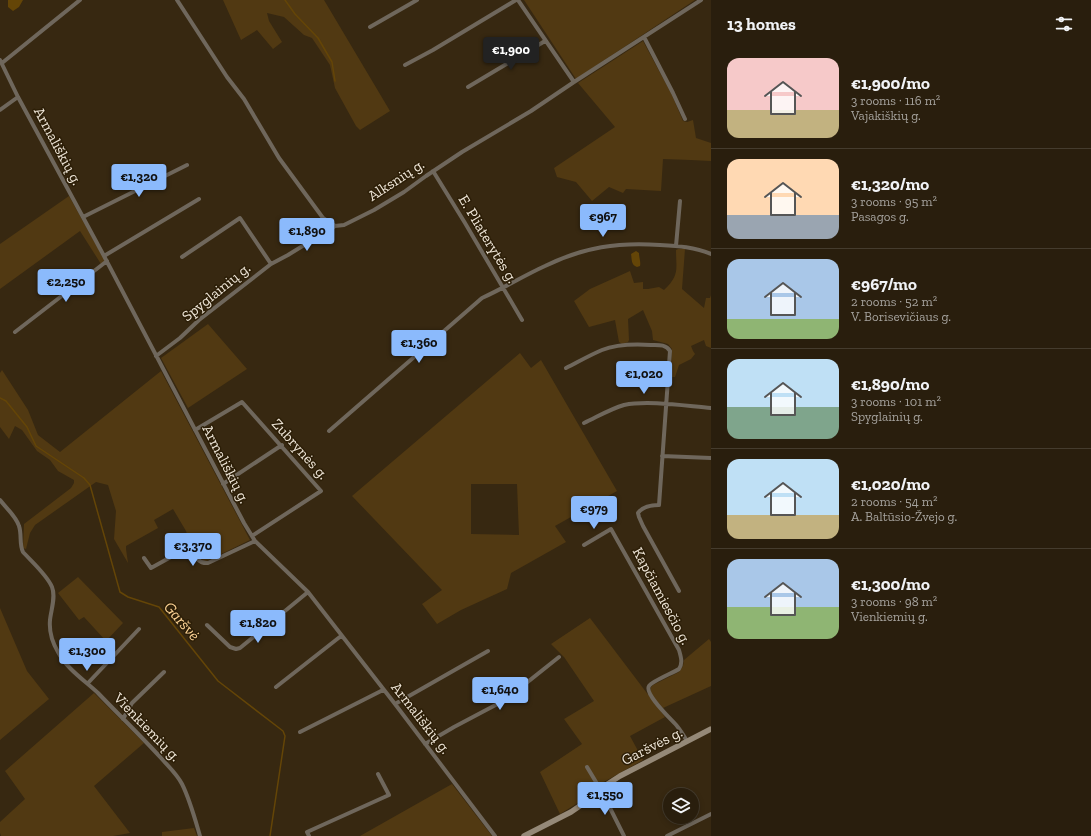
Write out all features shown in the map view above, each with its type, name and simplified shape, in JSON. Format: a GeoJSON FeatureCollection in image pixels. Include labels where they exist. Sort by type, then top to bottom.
{"type":"FeatureCollection","features":[{"type":"Feature","properties":{"kind":"main road","name":"Garšvės g."},"geometry":{"type":"LineString","coordinates":[[524,836],[567,814],[620,776],[711,729]]}},
{"type":"Feature","properties":{"kind":"street"},"geometry":{"type":"LineString","coordinates":[[1,62],[80,0]]}},
{"type":"Feature","properties":{"kind":"street"},"geometry":{"type":"LineString","coordinates":[[178,0],[227,78],[244,99],[279,158],[323,218],[335,226]]}},
{"type":"Feature","properties":{"kind":"street"},"geometry":{"type":"LineString","coordinates":[[370,27],[416,0]]}},
{"type":"Feature","properties":{"kind":"street"},"geometry":{"type":"LineString","coordinates":[[405,65],[517,0],[574,82]]}},
{"type":"Feature","properties":{"kind":"street","name":"Alksnių g."},"geometry":{"type":"LineString","coordinates":[[335,226],[344,225],[374,210],[404,192],[432,171],[531,111],[701,0]]}},
{"type":"Feature","properties":{"kind":"street"},"geometry":{"type":"LineString","coordinates":[[644,37],[674,93],[685,119]]}},
{"type":"Feature","properties":{"kind":"street"},"geometry":{"type":"LineString","coordinates":[[468,87],[545,41]]}},
{"type":"Feature","properties":{"kind":"street","name":"Armališkių g."},"geometry":{"type":"LineString","coordinates":[[1,62],[18,97],[107,261],[244,524],[255,541],[308,592],[495,836]]}},
{"type":"Feature","properties":{"kind":"street"},"geometry":{"type":"LineString","coordinates":[[0,110],[18,97]]}},
{"type":"Feature","properties":{"kind":"street"},"geometry":{"type":"LineString","coordinates":[[83,217],[187,165]]}},
{"type":"Feature","properties":{"kind":"street","name":"E. Pliaterytės g."},"geometry":{"type":"LineString","coordinates":[[432,171],[465,223],[522,320]]}},
{"type":"Feature","properties":{"kind":"street"},"geometry":{"type":"LineString","coordinates":[[104,256],[200,199]]}},
{"type":"Feature","properties":{"kind":"street"},"geometry":{"type":"LineString","coordinates":[[676,246],[680,201]]}},
{"type":"Feature","properties":{"kind":"street"},"geometry":{"type":"LineString","coordinates":[[182,257],[240,218],[271,264]]}},
{"type":"Feature","properties":{"kind":"street","name":"Spyglainių g."},"geometry":{"type":"LineString","coordinates":[[156,356],[180,338],[203,316],[271,264],[335,226]]}},
{"type":"Feature","properties":{"kind":"street"},"geometry":{"type":"LineString","coordinates":[[329,431],[482,298],[503,289],[545,266],[566,257],[597,247],[617,244],[633,243],[695,248],[711,254]]}},
{"type":"Feature","properties":{"kind":"street"},"geometry":{"type":"LineString","coordinates":[[15,332],[107,261]]}},
{"type":"Feature","properties":{"kind":"street"},"geometry":{"type":"LineString","coordinates":[[566,368],[602,350],[615,346],[646,344],[668,347],[670,351],[659,505],[646,506],[638,513],[643,526],[679,591]]}},
{"type":"Feature","properties":{"kind":"street","name":"Zubrynės g."},"geometry":{"type":"LineString","coordinates":[[195,430],[242,402],[282,445],[321,491],[252,536]]}},
{"type":"Feature","properties":{"kind":"street"},"geometry":{"type":"LineString","coordinates":[[584,423],[610,410],[641,403],[711,408]]}},
{"type":"Feature","properties":{"kind":"street"},"geometry":{"type":"LineString","coordinates":[[223,484],[282,445]]}},
{"type":"Feature","properties":{"kind":"street"},"geometry":{"type":"LineString","coordinates":[[662,456],[711,458]]}},
{"type":"Feature","properties":{"kind":"street","name":"Vienkiemių g."},"geometry":{"type":"LineString","coordinates":[[0,500],[19,525],[21,548],[23,552],[44,575],[52,587],[53,603],[50,628],[52,640],[58,652],[67,666],[88,684],[154,750],[174,773],[182,784],[200,836]]}},
{"type":"Feature","properties":{"kind":"street","name":"Kapčiamiesčio g."},"geometry":{"type":"LineString","coordinates":[[584,545],[612,529],[679,650],[682,660],[679,669],[654,682],[649,686],[648,690],[649,694],[683,734],[687,742]]}},
{"type":"Feature","properties":{"kind":"street"},"geometry":{"type":"LineString","coordinates":[[144,558],[151,568],[189,547],[198,560],[208,563],[255,541]]}},
{"type":"Feature","properties":{"kind":"street"},"geometry":{"type":"LineString","coordinates":[[207,625],[230,647],[236,650],[308,592]]}},
{"type":"Feature","properties":{"kind":"street"},"geometry":{"type":"LineString","coordinates":[[88,684],[139,629]]}},
{"type":"Feature","properties":{"kind":"street"},"geometry":{"type":"LineString","coordinates":[[276,687],[342,636]]}},
{"type":"Feature","properties":{"kind":"street"},"geometry":{"type":"LineString","coordinates":[[395,704],[488,651]]}},
{"type":"Feature","properties":{"kind":"street"},"geometry":{"type":"LineString","coordinates":[[425,744],[505,700],[559,657]]}},
{"type":"Feature","properties":{"kind":"street"},"geometry":{"type":"LineString","coordinates":[[123,719],[132,704],[164,672]]}},
{"type":"Feature","properties":{"kind":"street"},"geometry":{"type":"LineString","coordinates":[[300,732],[383,690]]}},
{"type":"Feature","properties":{"kind":"street"},"geometry":{"type":"LineString","coordinates":[[587,767],[624,836]]}},
{"type":"Feature","properties":{"kind":"street"},"geometry":{"type":"LineString","coordinates":[[309,836],[306,832],[389,795],[378,774]]}},
{"type":"Feature","properties":{"kind":"street"},"geometry":{"type":"LineString","coordinates":[[667,836],[711,814]]}},
{"type":"Feature","properties":{"kind":"shaded area"},"geometry":{"type":"Polygon","coordinates":[[[8,0],[23,0],[19,7],[13,11],[8,7],[8,0]]]}},
{"type":"Feature","properties":{"kind":"shaded area"},"geometry":{"type":"Polygon","coordinates":[[[223,0],[324,0],[390,111],[360,130],[356,126],[335,88],[330,65],[312,38],[304,35],[284,17],[267,13],[269,21],[282,42],[273,49],[257,30],[241,40],[223,0]]]}},
{"type":"Feature","properties":{"kind":"shaded area"},"geometry":{"type":"Polygon","coordinates":[[[524,0],[695,0],[576,79],[524,0]]]}},
{"type":"Feature","properties":{"kind":"shaded area"},"geometry":{"type":"Polygon","coordinates":[[[643,41],[672,95],[683,121],[687,122],[693,120],[696,138],[711,143],[711,161],[663,159],[661,191],[626,189],[623,193],[609,187],[592,201],[576,182],[557,177],[554,168],[615,127],[578,83],[643,41]]]}},
{"type":"Feature","properties":{"kind":"shaded area"},"geometry":{"type":"Polygon","coordinates":[[[69,196],[105,261],[101,264],[80,231],[0,289],[0,244],[69,196]]]}},
{"type":"Feature","properties":{"kind":"shaded area"},"geometry":{"type":"Polygon","coordinates":[[[685,249],[682,289],[704,308],[706,298],[710,298],[711,295],[711,348],[706,346],[704,340],[691,346],[695,354],[691,359],[679,365],[675,377],[671,377],[672,349],[668,344],[653,340],[652,331],[643,310],[628,319],[629,340],[628,342],[622,344],[619,342],[615,320],[589,327],[574,301],[590,289],[630,271],[634,283],[643,282],[643,289],[659,287],[664,290],[675,276],[676,250],[685,249]]]}},
{"type":"Feature","properties":{"kind":"shaded area"},"geometry":{"type":"Polygon","coordinates":[[[636,251],[639,253],[640,263],[640,266],[637,267],[633,264],[631,254],[636,251]]]}},
{"type":"Feature","properties":{"kind":"shaded area"},"geometry":{"type":"Polygon","coordinates":[[[208,324],[247,369],[188,408],[161,358],[208,324]]]}},
{"type":"Feature","properties":{"kind":"shaded area"},"geometry":{"type":"Polygon","coordinates":[[[520,353],[531,368],[541,360],[617,491],[555,526],[566,542],[511,573],[507,589],[461,610],[437,624],[422,604],[442,590],[352,496],[520,353]],[[471,484],[471,534],[519,535],[517,484],[471,484]]]}},
{"type":"Feature","properties":{"kind":"shaded area"},"geometry":{"type":"Polygon","coordinates":[[[2,370],[28,410],[38,435],[60,452],[161,371],[250,540],[207,561],[203,561],[189,540],[186,531],[173,509],[154,520],[158,528],[126,546],[128,563],[114,539],[116,511],[108,485],[96,482],[35,525],[30,533],[26,549],[23,548],[24,524],[71,488],[74,480],[58,471],[50,460],[37,451],[22,430],[15,426],[9,439],[0,427],[0,373],[2,370]]]}},
{"type":"Feature","properties":{"kind":"shaded area"},"geometry":{"type":"Polygon","coordinates":[[[78,577],[123,623],[106,641],[84,617],[79,620],[58,593],[78,577]]]}},
{"type":"Feature","properties":{"kind":"shaded area"},"geometry":{"type":"Polygon","coordinates":[[[0,608],[27,671],[49,699],[0,740],[0,608]]]}},
{"type":"Feature","properties":{"kind":"shaded area"},"geometry":{"type":"Polygon","coordinates":[[[590,618],[665,717],[630,736],[643,760],[602,783],[581,801],[560,814],[540,772],[582,744],[564,719],[594,701],[564,657],[551,644],[590,618]]]}},
{"type":"Feature","properties":{"kind":"shaded area"},"geometry":{"type":"Polygon","coordinates":[[[709,639],[711,642],[711,686],[663,708],[650,693],[651,687],[679,672],[683,666],[684,660],[709,639]]]}},
{"type":"Feature","properties":{"kind":"shaded area"},"geometry":{"type":"Polygon","coordinates":[[[94,693],[144,743],[94,786],[130,833],[113,836],[1,836],[0,822],[25,799],[5,771],[94,693]]]}},
{"type":"Feature","properties":{"kind":"shaded area"},"geometry":{"type":"Polygon","coordinates":[[[452,784],[492,836],[360,836],[452,784]]]}},
{"type":"Feature","properties":{"kind":"shaded area"},"geometry":{"type":"Polygon","coordinates":[[[194,828],[197,836],[162,836],[162,832],[194,828]]]}},
{"type":"Feature","properties":{"kind":"waterway","name":"Garšvė"},"geometry":{"type":"LineString","coordinates":[[285,0],[295,14],[318,38],[332,62],[335,81]]}},
{"type":"Feature","properties":{"kind":"waterway","name":"Garšvė"},"geometry":{"type":"LineString","coordinates":[[0,398],[6,401],[27,427],[36,446],[84,478],[90,485],[120,592],[128,597],[159,607],[218,681],[283,731],[285,736],[270,836]]}}]}
